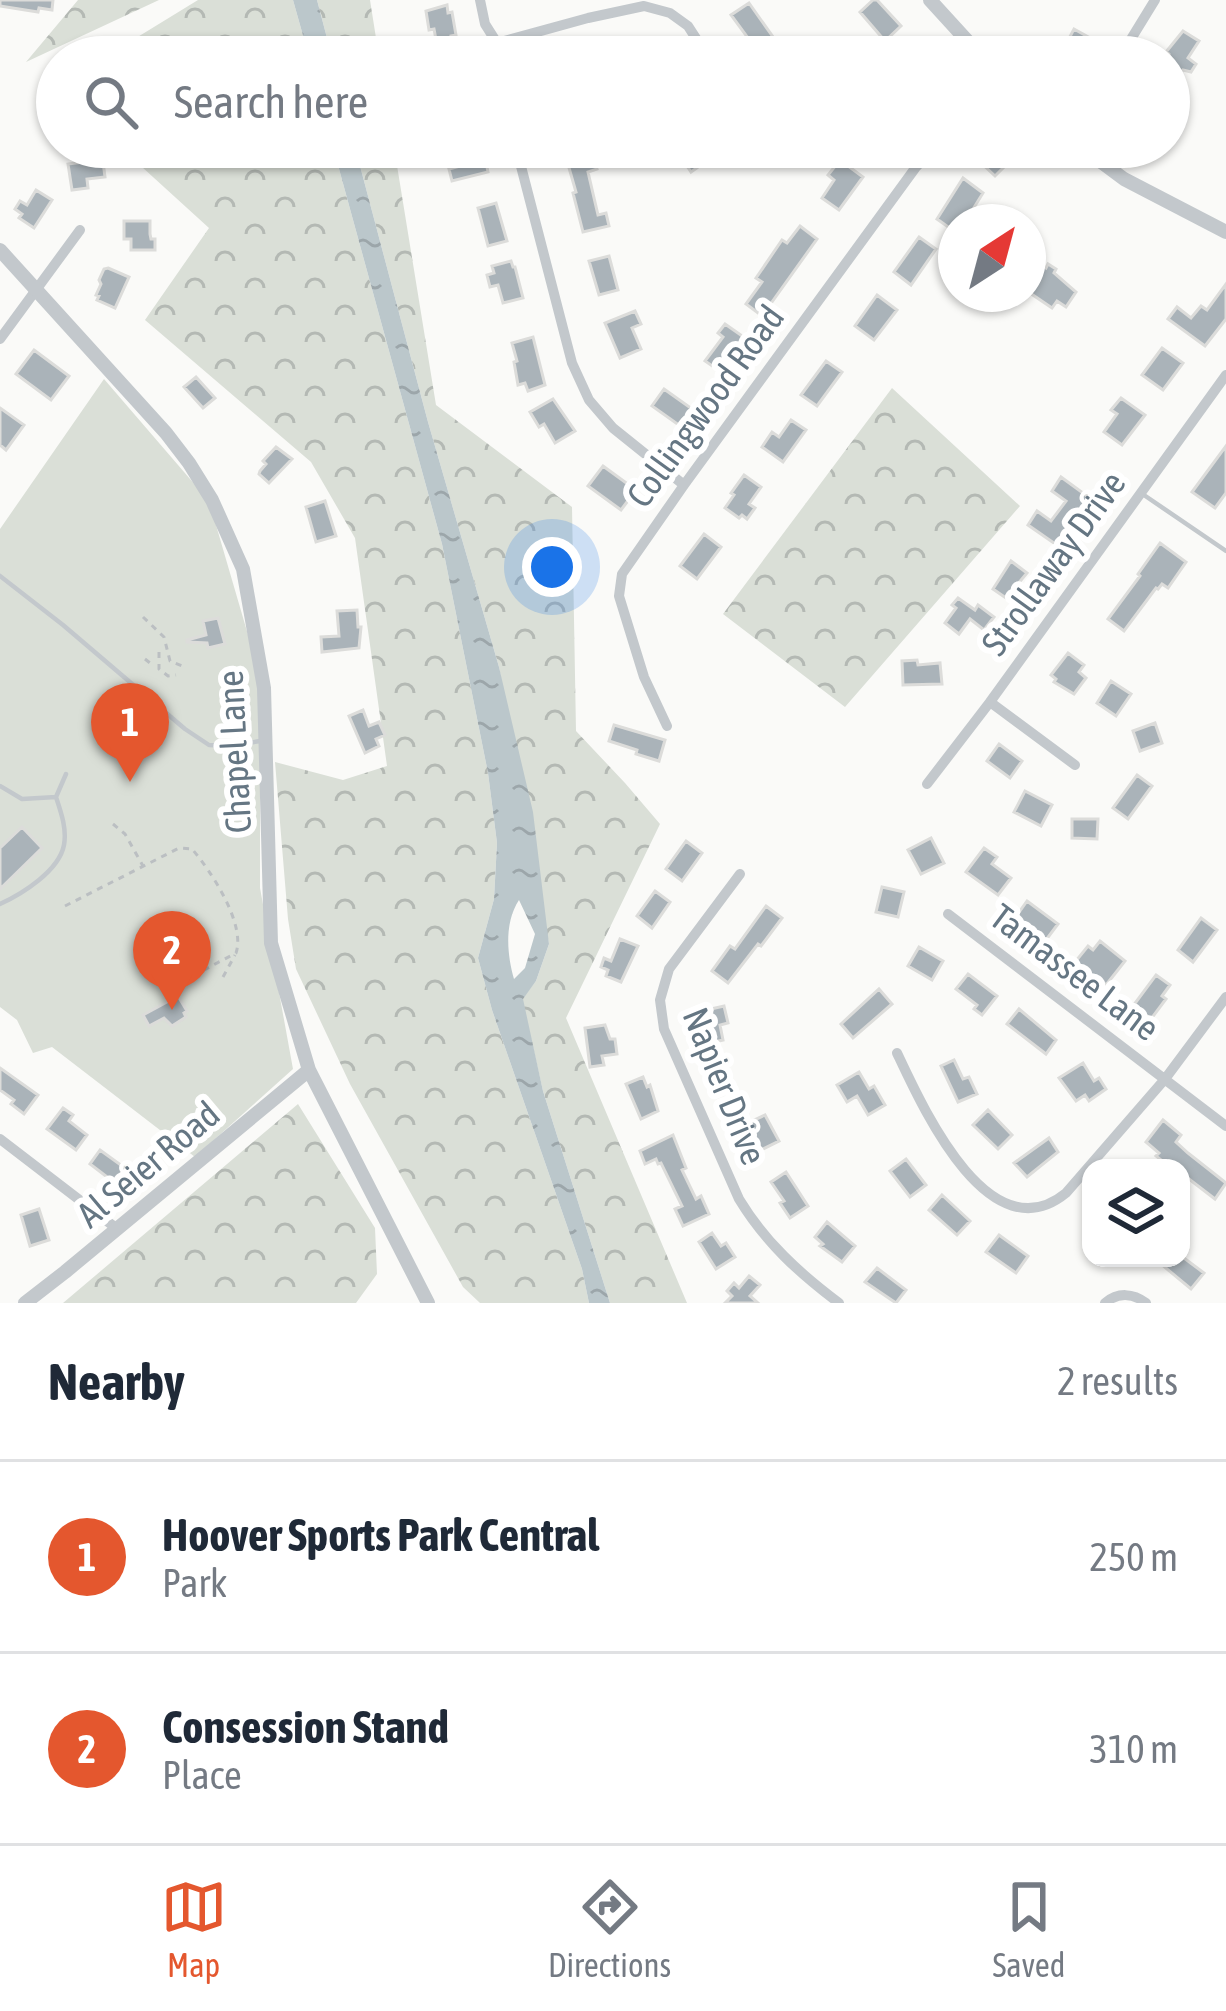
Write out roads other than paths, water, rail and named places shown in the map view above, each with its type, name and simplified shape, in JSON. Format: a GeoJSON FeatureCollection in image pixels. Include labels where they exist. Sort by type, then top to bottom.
{"type":"FeatureCollection","features":[{"type":"Feature","properties":{"kind":"street"},"geometry":{"type":"LineString","coordinates":[[480,0],[490,36]]}},
{"type":"Feature","properties":{"kind":"street"},"geometry":{"type":"LineString","coordinates":[[930,0],[963,36]]}},
{"type":"Feature","properties":{"kind":"street"},"geometry":{"type":"LineString","coordinates":[[1133,36],[1155,0]]}},
{"type":"Feature","properties":{"kind":"street"},"geometry":{"type":"LineString","coordinates":[[543,36],[644,6],[670,13],[694,36]]}},
{"type":"Feature","properties":{"kind":"street"},"geometry":{"type":"LineString","coordinates":[[521,168],[572,363],[590,400],[613,428],[684,485]]}},
{"type":"Feature","properties":{"kind":"street","name":"Collingwood Road"},"geometry":{"type":"LineString","coordinates":[[667,726],[644,677],[619,596],[622,574],[915,168]]}},
{"type":"Feature","properties":{"kind":"street"},"geometry":{"type":"LineString","coordinates":[[1109,168],[1226,232]]}},
{"type":"Feature","properties":{"kind":"street"},"geometry":{"type":"LineString","coordinates":[[0,339],[80,230]]}},
{"type":"Feature","properties":{"kind":"street","name":"Chapel Lane"},"geometry":{"type":"LineString","coordinates":[[0,250],[178,448],[228,531],[243,569],[264,688],[271,943],[309,1070],[428,1303]]}},
{"type":"Feature","properties":{"kind":"street","name":"Strollaway Drive"},"geometry":{"type":"LineString","coordinates":[[927,784],[1226,375]]}},
{"type":"Feature","properties":{"kind":"street"},"geometry":{"type":"LineString","coordinates":[[991,702],[1075,765]]}},
{"type":"Feature","properties":{"kind":"street","name":"Napier Drive"},"geometry":{"type":"LineString","coordinates":[[740,874],[669,969],[660,1000],[664,1029],[751,1218],[791,1266],[839,1303]]}},
{"type":"Feature","properties":{"kind":"street","name":"Tamassee Lane"},"geometry":{"type":"LineString","coordinates":[[948,914],[1165,1079]]}},
{"type":"Feature","properties":{"kind":"street","name":"Tamassee Lane"},"geometry":{"type":"LineString","coordinates":[[897,1054],[928,1119],[975,1180],[1016,1207],[1044,1207],[1066,1193],[1165,1079],[1226,997]]}},
{"type":"Feature","properties":{"kind":"street","name":"Al Seier Road"},"geometry":{"type":"LineString","coordinates":[[25,1303],[309,1070]]}},
{"type":"Feature","properties":{"kind":"street"},"geometry":{"type":"LineString","coordinates":[[1165,1079],[1226,1126]]}},
{"type":"Feature","properties":{"kind":"street"},"geometry":{"type":"LineString","coordinates":[[0,1139],[116,1228]]}},
{"type":"Feature","properties":{"kind":"street"},"geometry":{"type":"LineString","coordinates":[[1106,1303],[1127,1294],[1146,1303]]}},
{"type":"Feature","properties":{"kind":"lane"},"geometry":{"type":"LineString","coordinates":[[1141,493],[1226,551]]}},
{"type":"Feature","properties":{"kind":"lane"},"geometry":{"type":"LineString","coordinates":[[0,576],[209,745],[266,740]]}},
{"type":"Feature","properties":{"kind":"lane"},"geometry":{"type":"LineString","coordinates":[[0,904],[43,877],[64,849],[64,822],[56,797],[66,774]]}},
{"type":"Feature","properties":{"kind":"lane"},"geometry":{"type":"LineString","coordinates":[[0,786],[22,800],[56,797]]}},
{"type":"Feature","properties":{"kind":"water"},"geometry":{"type":"Polygon","coordinates":[[[293,0],[317,0],[326,36],[303,36],[293,0]]]}},
{"type":"Feature","properties":{"kind":"water"},"geometry":{"type":"Polygon","coordinates":[[[339,168],[361,168],[499,667],[533,812],[549,944],[536,981],[523,999],[543,1091],[610,1303],[589,1303],[582,1269],[478,958],[494,899],[497,843],[488,773],[442,544],[339,168]],[[519,900],[508,939],[514,979],[525,968],[535,934],[519,900]]]}},
{"type":"Feature","properties":{"kind":"place","name":"Hoover Sports Park Central"},"geometry":{"type":"Point","coordinates":[130,782]}},
{"type":"Feature","properties":{"kind":"place","name":"Consession Stand"},"geometry":{"type":"Point","coordinates":[172,1010]}}]}
